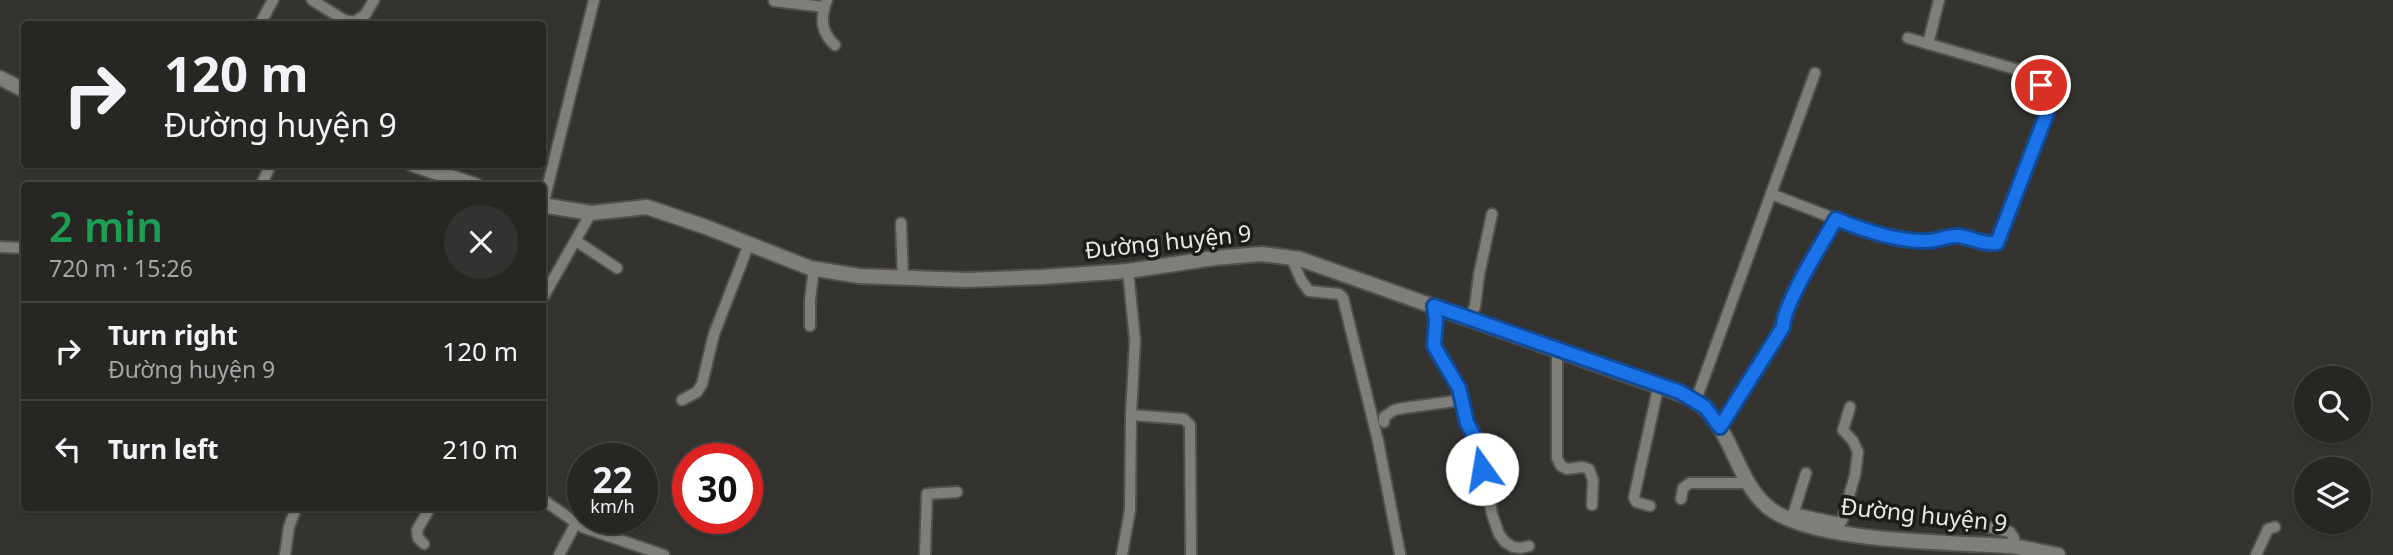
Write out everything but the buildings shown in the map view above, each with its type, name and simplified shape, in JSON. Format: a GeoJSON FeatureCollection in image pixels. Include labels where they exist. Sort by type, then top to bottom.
{"type":"FeatureCollection","features":[{"type":"Feature","properties":{"kind":"street"},"geometry":{"type":"LineString","coordinates":[[262,21],[273,0]]}},
{"type":"Feature","properties":{"kind":"street"},"geometry":{"type":"LineString","coordinates":[[312,0],[350,21]]}},
{"type":"Feature","properties":{"kind":"street"},"geometry":{"type":"LineString","coordinates":[[356,21],[365,15],[374,0]]}},
{"type":"Feature","properties":{"kind":"street"},"geometry":{"type":"LineString","coordinates":[[546,193],[594,0]]}},
{"type":"Feature","properties":{"kind":"street"},"geometry":{"type":"LineString","coordinates":[[1928,44],[1939,0]]}},
{"type":"Feature","properties":{"kind":"street"},"geometry":{"type":"LineString","coordinates":[[774,1],[825,4],[824,32],[835,45]]}},
{"type":"Feature","properties":{"kind":"street"},"geometry":{"type":"LineString","coordinates":[[1771,194],[1890,236],[1927,241],[1957,235],[1991,244],[1997,243],[2047,113],[2048,99],[2037,79],[2029,74],[1908,38]]}},
{"type":"Feature","properties":{"kind":"street"},"geometry":{"type":"LineString","coordinates":[[1696,400],[1815,73]]}},
{"type":"Feature","properties":{"kind":"street"},"geometry":{"type":"LineString","coordinates":[[0,78],[21,88]]}},
{"type":"Feature","properties":{"kind":"street"},"geometry":{"type":"LineString","coordinates":[[424,168],[465,182]]}},
{"type":"Feature","properties":{"kind":"street","name":"Đường huyện 9"},"geometry":{"type":"LineString","coordinates":[[546,206],[591,213],[647,207],[814,268],[859,276],[979,279],[1128,271],[1262,254],[1290,257],[1659,384],[1696,400],[1711,413],[1748,483],[1766,505],[1793,517],[1878,537],[2014,547],[2058,555]]}},
{"type":"Feature","properties":{"kind":"street"},"geometry":{"type":"LineString","coordinates":[[546,292],[591,213]]}},
{"type":"Feature","properties":{"kind":"street"},"geometry":{"type":"LineString","coordinates":[[1468,318],[1475,307],[1492,214]]}},
{"type":"Feature","properties":{"kind":"street"},"geometry":{"type":"LineString","coordinates":[[1720,427],[1783,327],[1783,318],[1790,302],[1836,219]]}},
{"type":"Feature","properties":{"kind":"street"},"geometry":{"type":"LineString","coordinates":[[901,223],[903,278]]}},
{"type":"Feature","properties":{"kind":"street"},"geometry":{"type":"LineString","coordinates":[[576,241],[617,268]]}},
{"type":"Feature","properties":{"kind":"street"},"geometry":{"type":"LineString","coordinates":[[682,400],[697,392],[702,384],[714,334],[749,244]]}},
{"type":"Feature","properties":{"kind":"street"},"geometry":{"type":"LineString","coordinates":[[0,247],[21,248]]}},
{"type":"Feature","properties":{"kind":"street"},"geometry":{"type":"LineString","coordinates":[[1290,257],[1309,291],[1339,294],[1343,298],[1378,441],[1400,554]]}},
{"type":"Feature","properties":{"kind":"street"},"geometry":{"type":"LineString","coordinates":[[810,326],[814,268]]}},
{"type":"Feature","properties":{"kind":"street"},"geometry":{"type":"LineString","coordinates":[[1122,555],[1130,510],[1135,340],[1128,271]]}},
{"type":"Feature","properties":{"kind":"street"},"geometry":{"type":"LineString","coordinates":[[1434,306],[1434,346],[1459,388],[1467,423],[1480,450],[1492,514],[1499,534],[1513,547],[1529,546]]}},
{"type":"Feature","properties":{"kind":"street"},"geometry":{"type":"LineString","coordinates":[[1557,349],[1557,458],[1561,466],[1567,469],[1589,469],[1593,480],[1592,505]]}},
{"type":"Feature","properties":{"kind":"street"},"geometry":{"type":"LineString","coordinates":[[1650,506],[1636,502],[1635,490],[1659,384]]}},
{"type":"Feature","properties":{"kind":"street"},"geometry":{"type":"LineString","coordinates":[[1384,422],[1384,417],[1394,410],[1462,400]]}},
{"type":"Feature","properties":{"kind":"street"},"geometry":{"type":"LineString","coordinates":[[1806,472],[1793,517],[1839,523],[1842,521],[1857,460],[1856,446],[1843,430],[1850,407]]}},
{"type":"Feature","properties":{"kind":"street"},"geometry":{"type":"LineString","coordinates":[[1131,415],[1184,419],[1190,425],[1191,555]]}},
{"type":"Feature","properties":{"kind":"street"},"geometry":{"type":"LineString","coordinates":[[1681,499],[1683,488],[1690,484],[1748,483]]}},
{"type":"Feature","properties":{"kind":"street"},"geometry":{"type":"LineString","coordinates":[[925,555],[926,496],[929,493],[957,492]]}},
{"type":"Feature","properties":{"kind":"street"},"geometry":{"type":"LineString","coordinates":[[546,502],[567,517]]}},
{"type":"Feature","properties":{"kind":"street"},"geometry":{"type":"LineString","coordinates":[[285,555],[289,527],[295,511]]}},
{"type":"Feature","properties":{"kind":"street"},"geometry":{"type":"LineString","coordinates":[[424,544],[418,538],[417,530],[428,511]]}},
{"type":"Feature","properties":{"kind":"street"},"geometry":{"type":"LineString","coordinates":[[1979,525],[2010,532],[2014,538],[2014,547]]}},
{"type":"Feature","properties":{"kind":"street"},"geometry":{"type":"LineString","coordinates":[[2256,555],[2268,529],[2275,527]]}},
{"type":"Feature","properties":{"kind":"street"},"geometry":{"type":"LineString","coordinates":[[559,555],[570,534]]}},
{"type":"Feature","properties":{"kind":"street"},"geometry":{"type":"LineString","coordinates":[[602,534],[664,555]]}},
{"type":"Feature","properties":{"kind":"street"},"geometry":{"type":"LineString","coordinates":[[621,555],[626,542]]}},
{"type":"Feature","properties":{"kind":"route"},"geometry":{"type":"LineString","coordinates":[[1482,469],[1478,443],[1467,423],[1459,388],[1434,346],[1434,306],[1680,392],[1705,407],[1720,427],[1783,327],[1783,318],[1790,302],[1836,219],[1909,240],[1927,241],[1957,235],[1991,244],[1997,243],[2049,106],[2041,85]]}}]}
